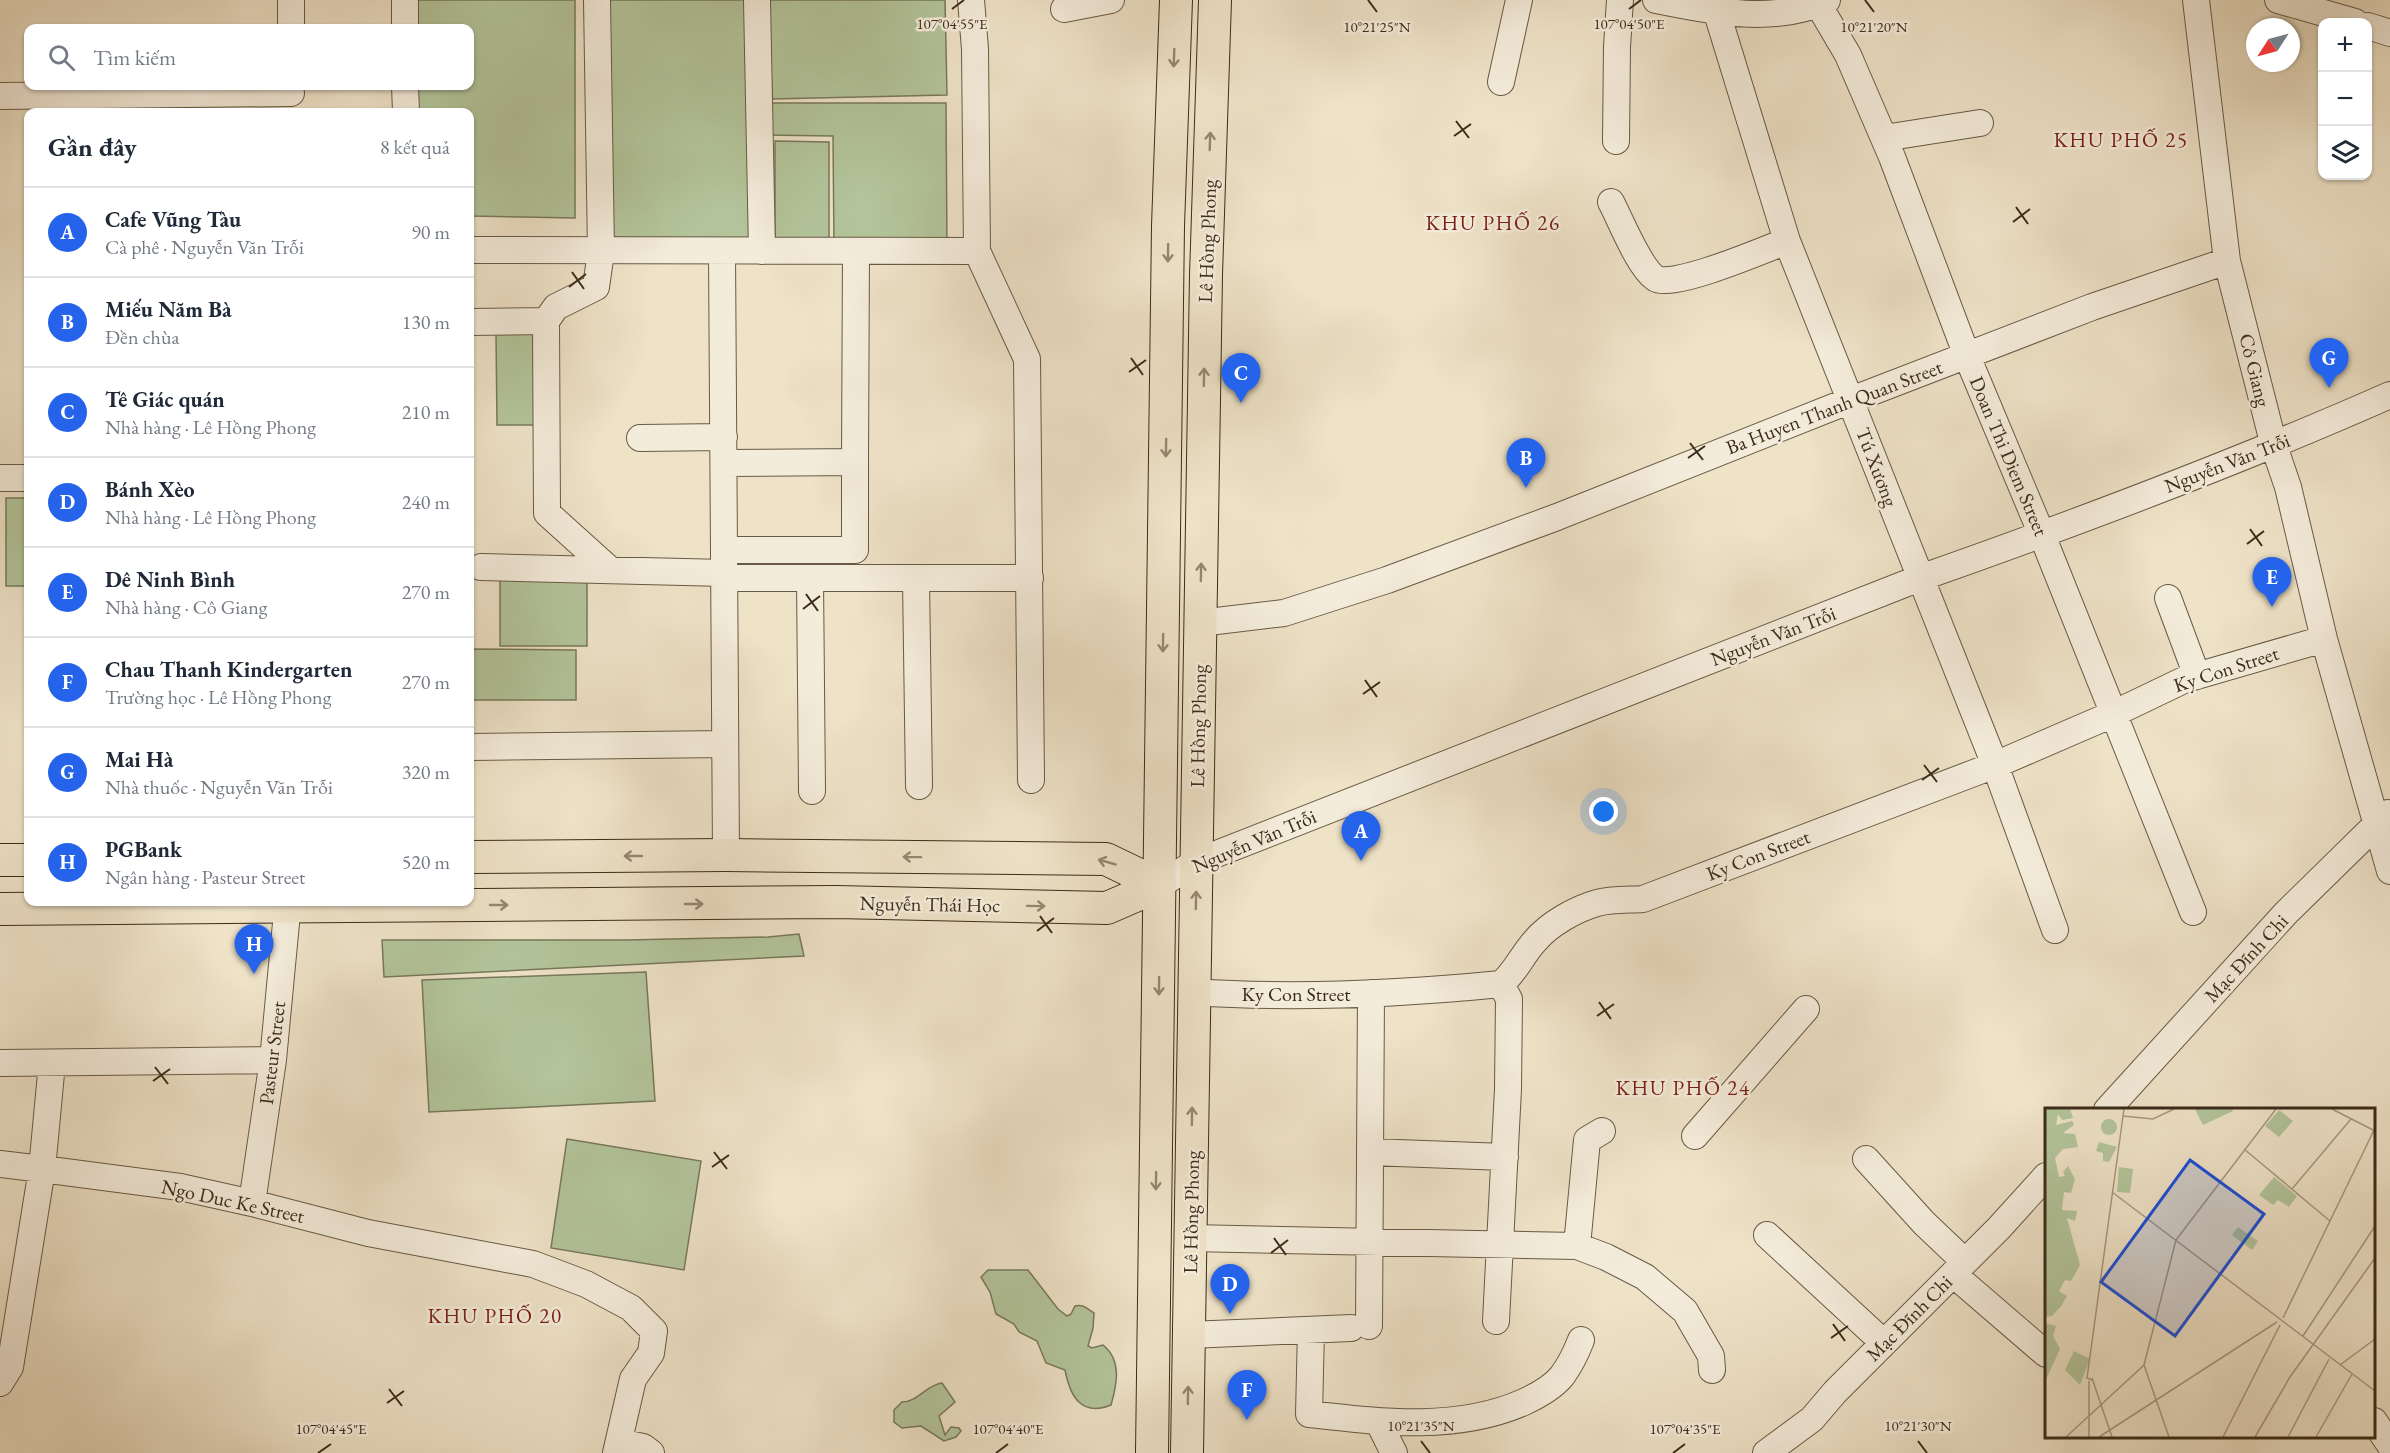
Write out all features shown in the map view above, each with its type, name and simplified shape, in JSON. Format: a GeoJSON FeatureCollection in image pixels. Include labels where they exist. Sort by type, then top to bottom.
{"type":"FeatureCollection","features":[{"type":"Feature","properties":{"kind":"main road","name":"Lê Hồng Phong"},"geometry":{"type":"LineString","coordinates":[[1152,1453],[1168,226],[1176,0]]}},
{"type":"Feature","properties":{"kind":"main road","name":"Lê Hồng Phong"},"geometry":{"type":"LineString","coordinates":[[1187,1453],[1206,275],[1215,0]]}},
{"type":"Feature","properties":{"kind":"main road"},"geometry":{"type":"LineString","coordinates":[[474,857],[726,855],[1106,859],[1160,885]]}},
{"type":"Feature","properties":{"kind":"main road"},"geometry":{"type":"LineString","coordinates":[[726,855],[726,904]]}},
{"type":"Feature","properties":{"kind":"main road"},"geometry":{"type":"LineString","coordinates":[[0,860],[24,860]]}},
{"type":"Feature","properties":{"kind":"main road","name":"Nguyễn Thái Học"},"geometry":{"type":"LineString","coordinates":[[474,904],[836,903],[1107,908],[1160,885]]}},
{"type":"Feature","properties":{"kind":"main road","name":"Nguyễn Thái Học"},"geometry":{"type":"LineString","coordinates":[[0,909],[173,906]]}},
{"type":"Feature","properties":{"kind":"main road"},"geometry":{"type":"LineString","coordinates":[[1160,939],[1195,940]]}},
{"type":"Feature","properties":{"kind":"main road"},"geometry":{"type":"LineString","coordinates":[[1154,1317],[1189,1326]]}},
{"type":"Feature","properties":{"kind":"street"},"geometry":{"type":"LineString","coordinates":[[291,0],[291,24]]}},
{"type":"Feature","properties":{"kind":"street"},"geometry":{"type":"LineString","coordinates":[[405,0],[405,24]]}},
{"type":"Feature","properties":{"kind":"street"},"geometry":{"type":"LineString","coordinates":[[597,0],[601,252],[596,287],[555,308],[546,321],[547,513],[609,569]]}},
{"type":"Feature","properties":{"kind":"street"},"geometry":{"type":"LineString","coordinates":[[757,0],[762,251]]}},
{"type":"Feature","properties":{"kind":"street"},"geometry":{"type":"LineString","coordinates":[[971,0],[975,60],[977,251],[1027,359],[1031,780]]}},
{"type":"Feature","properties":{"kind":"street"},"geometry":{"type":"LineString","coordinates":[[1064,9],[1111,0]]}},
{"type":"Feature","properties":{"kind":"street"},"geometry":{"type":"LineString","coordinates":[[1501,82],[1519,0]]}},
{"type":"Feature","properties":{"kind":"street"},"geometry":{"type":"LineString","coordinates":[[1616,141],[1620,0]]}},
{"type":"Feature","properties":{"kind":"street"},"geometry":{"type":"LineString","coordinates":[[1656,0],[1777,13],[1823,2]]}},
{"type":"Feature","properties":{"kind":"street","name":"Cô Giang"},"geometry":{"type":"LineString","coordinates":[[2196,0],[2227,261],[2274,446],[2288,487],[2324,639],[2384,817],[2390,871]]}},
{"type":"Feature","properties":{"kind":"street"},"geometry":{"type":"LineString","coordinates":[[2278,0],[2341,18]]}},
{"type":"Feature","properties":{"kind":"street","name":"Doan Thi Diem Street"},"geometry":{"type":"LineString","coordinates":[[1823,2],[1884,138],[1967,356],[2042,535],[2193,912]]}},
{"type":"Feature","properties":{"kind":"street","name":"Tú Xương"},"geometry":{"type":"LineString","coordinates":[[1715,6],[1787,241],[1995,765],[2055,930]]}},
{"type":"Feature","properties":{"kind":"street"},"geometry":{"type":"LineString","coordinates":[[2372,28],[2390,33]]}},
{"type":"Feature","properties":{"kind":"street"},"geometry":{"type":"LineString","coordinates":[[405,90],[405,108]]}},
{"type":"Feature","properties":{"kind":"street"},"geometry":{"type":"LineString","coordinates":[[0,96],[29,104],[146,104],[291,97]]}},
{"type":"Feature","properties":{"kind":"street"},"geometry":{"type":"LineString","coordinates":[[1884,138],[1980,123]]}},
{"type":"Feature","properties":{"kind":"street"},"geometry":{"type":"LineString","coordinates":[[1611,202],[1650,274],[1656,280],[1693,275],[1787,241]]}},
{"type":"Feature","properties":{"kind":"street"},"geometry":{"type":"LineString","coordinates":[[474,250],[977,251]]}},
{"type":"Feature","properties":{"kind":"street"},"geometry":{"type":"LineString","coordinates":[[722,252],[726,855]]}},
{"type":"Feature","properties":{"kind":"street"},"geometry":{"type":"LineString","coordinates":[[481,567],[609,569],[725,567],[855,550],[856,252]]}},
{"type":"Feature","properties":{"kind":"street","name":"Ba Huyen Thanh Quan Street"},"geometry":{"type":"LineString","coordinates":[[1200,623],[1284,613],[1387,580],[1557,517],[1851,400],[2092,308],[2227,261]]}},
{"type":"Feature","properties":{"kind":"street"},"geometry":{"type":"LineString","coordinates":[[474,322],[546,321]]}},
{"type":"Feature","properties":{"kind":"street","name":"Nguyễn Văn Trỗi"},"geometry":{"type":"LineString","coordinates":[[1160,885],[1196,862],[1920,578],[2042,535],[2274,446],[2390,395]]}},
{"type":"Feature","properties":{"kind":"street"},"geometry":{"type":"LineString","coordinates":[[640,438],[724,437]]}},
{"type":"Feature","properties":{"kind":"street"},"geometry":{"type":"LineString","coordinates":[[724,463],[855,462]]}},
{"type":"Feature","properties":{"kind":"street"},"geometry":{"type":"LineString","coordinates":[[0,478],[24,478]]}},
{"type":"Feature","properties":{"kind":"street"},"geometry":{"type":"LineString","coordinates":[[725,567],[810,579],[1030,578]]}},
{"type":"Feature","properties":{"kind":"street"},"geometry":{"type":"LineString","coordinates":[[810,579],[812,791]]}},
{"type":"Feature","properties":{"kind":"street"},"geometry":{"type":"LineString","coordinates":[[916,580],[919,786]]}},
{"type":"Feature","properties":{"kind":"street"},"geometry":{"type":"LineString","coordinates":[[2168,598],[2197,676]]}},
{"type":"Feature","properties":{"kind":"street","name":"Ky Con Street"},"geometry":{"type":"LineString","coordinates":[[1194,992],[1241,995],[1371,993],[1501,984],[1511,976],[1517,963],[1536,939],[1563,919],[1598,903],[1643,899],[1995,765],[2113,714],[2186,679],[2324,639]]}},
{"type":"Feature","properties":{"kind":"street"},"geometry":{"type":"LineString","coordinates":[[474,747],[725,744]]}},
{"type":"Feature","properties":{"kind":"street","name":"Mạc Đĩnh Chi"},"geometry":{"type":"LineString","coordinates":[[2109,1108],[2286,913],[2384,817]]}},
{"type":"Feature","properties":{"kind":"street","name":"Pasteur Street"},"geometry":{"type":"LineString","coordinates":[[252,1203],[273,1060],[288,906]]}},
{"type":"Feature","properties":{"kind":"street"},"geometry":{"type":"LineString","coordinates":[[1496,1321],[1505,1157],[1509,999],[1501,984]]}},
{"type":"Feature","properties":{"kind":"street"},"geometry":{"type":"LineString","coordinates":[[1189,1326],[1311,1330],[1360,1327],[1369,1242],[1371,993]]}},
{"type":"Feature","properties":{"kind":"street"},"geometry":{"type":"LineString","coordinates":[[1695,1136],[1806,1009]]}},
{"type":"Feature","properties":{"kind":"street"},"geometry":{"type":"LineString","coordinates":[[0,1064],[273,1060]]}},
{"type":"Feature","properties":{"kind":"street"},"geometry":{"type":"LineString","coordinates":[[0,1383],[10,1367],[42,1169],[52,1063]]}},
{"type":"Feature","properties":{"kind":"street"},"geometry":{"type":"LineString","coordinates":[[1577,1246],[1587,1140],[1602,1131]]}},
{"type":"Feature","properties":{"kind":"street"},"geometry":{"type":"LineString","coordinates":[[1370,1152],[1505,1157]]}},
{"type":"Feature","properties":{"kind":"street"},"geometry":{"type":"LineString","coordinates":[[1866,1159],[1924,1223],[1959,1268],[2045,1353]]}},
{"type":"Feature","properties":{"kind":"street","name":"Ngo Duc Ke Street"},"geometry":{"type":"LineString","coordinates":[[0,1164],[180,1187],[369,1233],[533,1264],[586,1284],[631,1308],[654,1331],[651,1353],[633,1379],[618,1448]]}},
{"type":"Feature","properties":{"kind":"street","name":"Mạc Đĩnh Chi"},"geometry":{"type":"LineString","coordinates":[[1766,1453],[1812,1419],[1835,1392],[1959,1268],[2045,1177]]}},
{"type":"Feature","properties":{"kind":"street"},"geometry":{"type":"LineString","coordinates":[[1767,1235],[1884,1343]]}},
{"type":"Feature","properties":{"kind":"street"},"geometry":{"type":"LineString","coordinates":[[1190,1238],[1577,1246],[1606,1257],[1645,1277],[1685,1311],[1711,1356],[1712,1370]]}},
{"type":"Feature","properties":{"kind":"street"},"geometry":{"type":"LineString","coordinates":[[1311,1330],[1309,1414],[1378,1421],[1436,1422],[1480,1417],[1521,1403],[1552,1386],[1561,1377],[1573,1360],[1581,1340]]}},
{"type":"Feature","properties":{"kind":"street"},"geometry":{"type":"LineString","coordinates":[[1378,1421],[1394,1453]]}},
{"type":"Feature","properties":{"kind":"street"},"geometry":{"type":"LineString","coordinates":[[2375,1424],[2390,1444]]}},
{"type":"Feature","properties":{"kind":"street"},"geometry":{"type":"LineString","coordinates":[[618,1448],[643,1447],[651,1453]]}},
{"type":"Feature","properties":{"kind":"green space"},"geometry":{"type":"Polygon","coordinates":[[[409,0],[575,0],[575,218],[474,216],[474,108],[410,108],[410,90],[474,90],[474,24],[409,24],[409,0]]]}},
{"type":"Feature","properties":{"kind":"green space"},"geometry":{"type":"Polygon","coordinates":[[[593,0],[749,0],[751,240],[594,240],[593,0]]]}},
{"type":"Feature","properties":{"kind":"green space"},"geometry":{"type":"Polygon","coordinates":[[[769,0],[945,0],[947,95],[772,99],[769,0]]]}},
{"type":"Feature","properties":{"kind":"green space"},"geometry":{"type":"Polygon","coordinates":[[[765,103],[946,103],[947,248],[834,247],[833,136],[765,135],[765,103]]]}},
{"type":"Feature","properties":{"kind":"green space"},"geometry":{"type":"Polygon","coordinates":[[[775,141],[829,142],[829,239],[775,238],[775,141]]]}},
{"type":"Feature","properties":{"kind":"green space"},"geometry":{"type":"Polygon","coordinates":[[[496,333],[539,333],[540,425],[497,425],[496,333]]]}},
{"type":"Feature","properties":{"kind":"green space"},"geometry":{"type":"Polygon","coordinates":[[[6,498],[24,498],[24,586],[6,586],[6,498]]]}},
{"type":"Feature","properties":{"kind":"green space"},"geometry":{"type":"Polygon","coordinates":[[[500,576],[587,577],[587,646],[500,646],[500,576]]]}},
{"type":"Feature","properties":{"kind":"green space"},"geometry":{"type":"Polygon","coordinates":[[[474,649],[576,650],[576,700],[474,700],[474,649]]]}},
{"type":"Feature","properties":{"kind":"green space"},"geometry":{"type":"Polygon","coordinates":[[[799,934],[804,956],[384,977],[382,940],[626,940],[768,937],[799,934]]]}},
{"type":"Feature","properties":{"kind":"green space"},"geometry":{"type":"Polygon","coordinates":[[[646,972],[655,1101],[429,1112],[422,980],[646,972]]]}},
{"type":"Feature","properties":{"kind":"green space"},"geometry":{"type":"Polygon","coordinates":[[[567,1139],[701,1161],[684,1270],[551,1248],[567,1139]]]}},
{"type":"Feature","properties":{"kind":"green space"},"geometry":{"type":"Polygon","coordinates":[[[988,1270],[1028,1270],[1058,1309],[1067,1316],[1071,1314],[1075,1306],[1085,1307],[1094,1313],[1088,1346],[1092,1348],[1103,1345],[1113,1358],[1116,1381],[1111,1405],[1092,1408],[1079,1402],[1070,1388],[1065,1370],[1046,1363],[1037,1341],[1019,1332],[1014,1324],[996,1314],[990,1292],[981,1277],[988,1270]]]}},
{"type":"Feature","properties":{"kind":"green space"},"geometry":{"type":"Polygon","coordinates":[[[942,1383],[955,1402],[939,1416],[945,1435],[951,1427],[959,1428],[961,1431],[956,1437],[944,1441],[921,1426],[902,1428],[894,1422],[894,1410],[902,1402],[913,1399],[936,1384],[942,1383]]]}},
{"type":"Feature","properties":{"kind":"place","name":"Mai Hà"},"geometry":{"type":"Point","coordinates":[2329,388]}},
{"type":"Feature","properties":{"kind":"place","name":"Tê Giác quán"},"geometry":{"type":"Point","coordinates":[1241,403]}},
{"type":"Feature","properties":{"kind":"place","name":"Miếu Năm Bà"},"geometry":{"type":"Point","coordinates":[1526,488]}},
{"type":"Feature","properties":{"kind":"place","name":"Dê Ninh Bình"},"geometry":{"type":"Point","coordinates":[2272,607]}},
{"type":"Feature","properties":{"kind":"place","name":"Cafe Vũng Tàu"},"geometry":{"type":"Point","coordinates":[1361,861]}},
{"type":"Feature","properties":{"kind":"place","name":"PGBank"},"geometry":{"type":"Point","coordinates":[254,974]}},
{"type":"Feature","properties":{"kind":"place","name":"Bánh Xèo"},"geometry":{"type":"Point","coordinates":[1230,1314]}},
{"type":"Feature","properties":{"kind":"place","name":"Chau Thanh Kindergarten"},"geometry":{"type":"Point","coordinates":[1247,1420]}},
{"type":"Feature","properties":{"kind":"district","name":"KHU PHỐ 25"},"geometry":{"type":"Point","coordinates":[2121,139]}},
{"type":"Feature","properties":{"kind":"district","name":"KHU PHỐ 26"},"geometry":{"type":"Point","coordinates":[1493,222]}},
{"type":"Feature","properties":{"kind":"district","name":"KHU PHỐ 24"},"geometry":{"type":"Point","coordinates":[1683,1087]}},
{"type":"Feature","properties":{"kind":"district","name":"KHU PHỐ 20"},"geometry":{"type":"Point","coordinates":[495,1315]}}]}
